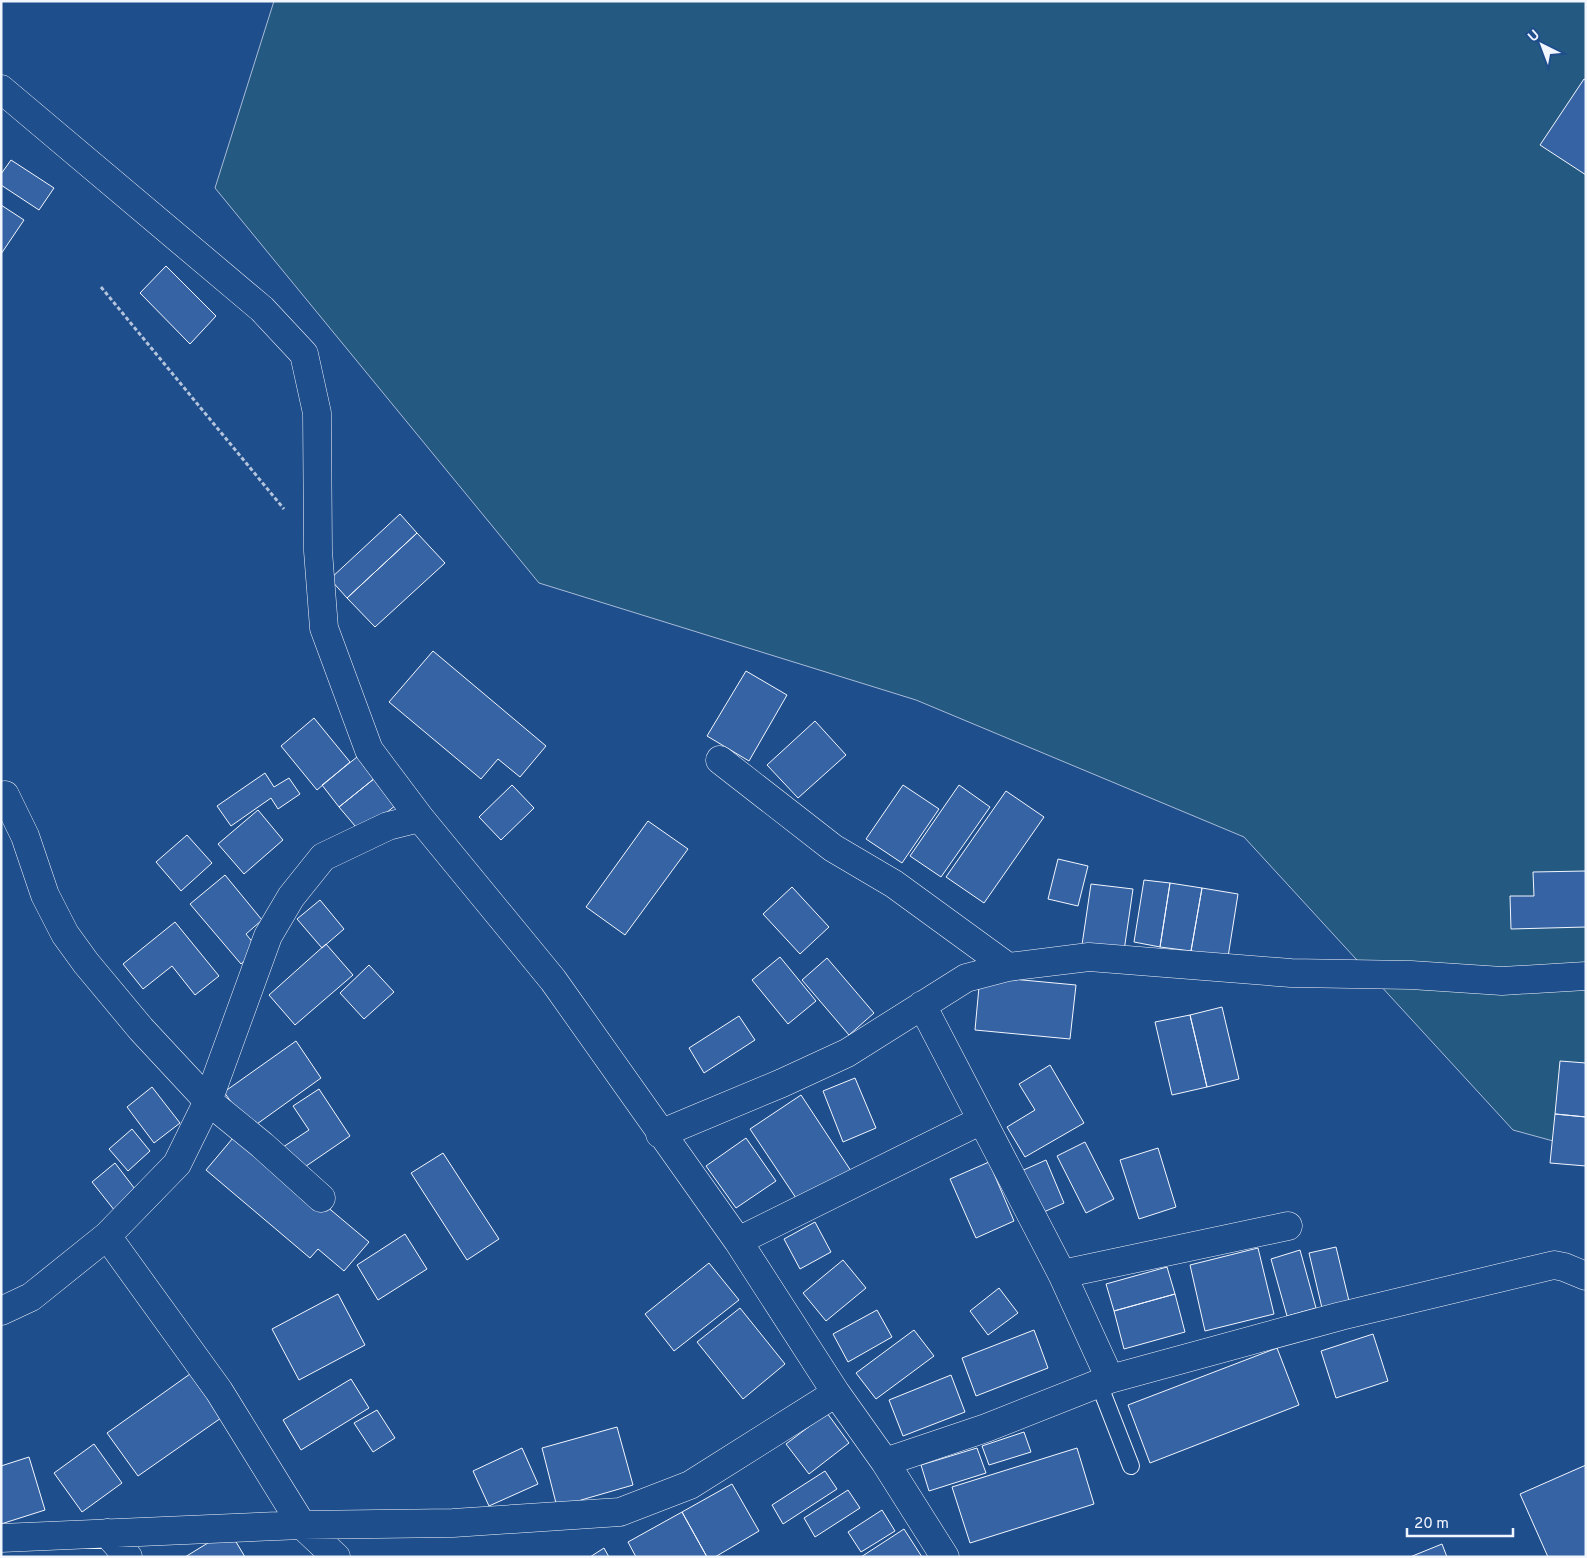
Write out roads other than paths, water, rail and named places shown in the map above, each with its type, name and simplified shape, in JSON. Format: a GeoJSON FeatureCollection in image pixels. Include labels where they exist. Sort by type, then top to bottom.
{"type":"FeatureCollection","features":[{"type":"Feature","properties":{"kind":"street"},"geometry":{"type":"LineString","coordinates":[[1,89],[262,309],[304,354],[317,413],[318,550],[324,628],[369,750],[420,818],[552,980],[738,1241],[836,1393],[886,1462],[946,1557]]}},
{"type":"Feature","properties":{"kind":"street"},"geometry":{"type":"LineString","coordinates":[[720,760],[833,848],[894,884],[1008,967]]}},
{"type":"Feature","properties":{"kind":"street"},"geometry":{"type":"LineString","coordinates":[[4,795],[25,836],[45,895],[65,934],[92,971],[208,1101],[321,1198]]}},
{"type":"Feature","properties":{"kind":"street"},"geometry":{"type":"LineString","coordinates":[[1,1311],[30,1297],[107,1236],[177,1164],[208,1101],[268,936],[290,897],[323,858],[388,826],[420,818]]}},
{"type":"Feature","properties":{"kind":"street"},"geometry":{"type":"LineString","coordinates":[[660,1134],[782,1084],[847,1053],[966,978],[1008,967],[1090,958],[1291,973],[1411,975],[1502,981],[1586,976]]}},
{"type":"Feature","properties":{"kind":"street"},"geometry":{"type":"LineString","coordinates":[[922,1005],[1062,1274],[1105,1382]]}},
{"type":"Feature","properties":{"kind":"street"},"geometry":{"type":"LineString","coordinates":[[738,1241],[982,1120]]}},
{"type":"Feature","properties":{"kind":"street"},"geometry":{"type":"LineString","coordinates":[[1062,1274],[1288,1226]]}},
{"type":"Feature","properties":{"kind":"street"},"geometry":{"type":"LineString","coordinates":[[107,1236],[219,1391],[302,1525],[336,1557]]}},
{"type":"Feature","properties":{"kind":"street"},"geometry":{"type":"LineString","coordinates":[[886,1462],[986,1428],[1105,1382],[1341,1316],[1554,1265],[1586,1276]]}},
{"type":"Feature","properties":{"kind":"street"},"geometry":{"type":"LineString","coordinates":[[1,1538],[302,1525],[453,1523],[620,1512],[690,1485],[836,1393]]}},
{"type":"Feature","properties":{"kind":"street"},"geometry":{"type":"LineString","coordinates":[[107,1533],[128,1557]]}},
{"type":"Feature","properties":{"kind":"lane"},"geometry":{"type":"LineString","coordinates":[[1105,1382],[1131,1466]]}}]}
